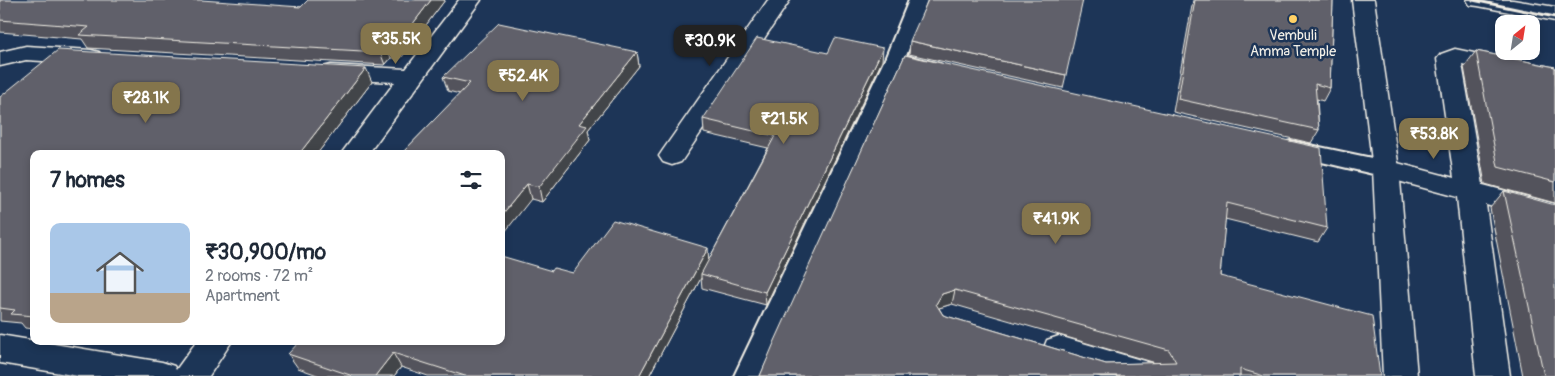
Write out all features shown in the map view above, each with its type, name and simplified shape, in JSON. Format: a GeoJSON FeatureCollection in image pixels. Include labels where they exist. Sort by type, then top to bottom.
{"type":"FeatureCollection","features":[{"type":"Feature","properties":{"kind":"street"},"geometry":{"type":"LineString","coordinates":[[357,150],[470,0]]}},
{"type":"Feature","properties":{"kind":"street"},"geometry":{"type":"LineString","coordinates":[[672,156],[779,0]]}},
{"type":"Feature","properties":{"kind":"street"},"geometry":{"type":"LineString","coordinates":[[1363,0],[1386,169],[1400,376]]}},
{"type":"Feature","properties":{"kind":"street"},"geometry":{"type":"LineString","coordinates":[[1478,0],[1555,14]]}},
{"type":"Feature","properties":{"kind":"street"},"geometry":{"type":"LineString","coordinates":[[0,59],[26,53],[115,58]]}},
{"type":"Feature","properties":{"kind":"street"},"geometry":{"type":"LineString","coordinates":[[1493,376],[1470,192],[1449,59],[1455,56],[1555,77]]}},
{"type":"Feature","properties":{"kind":"street"},"geometry":{"type":"LineString","coordinates":[[313,70],[412,76]]}},
{"type":"Feature","properties":{"kind":"street"},"geometry":{"type":"LineString","coordinates":[[1386,169],[1555,214]]}},
{"type":"Feature","properties":{"kind":"street"},"geometry":{"type":"LineString","coordinates":[[1027,341],[1149,376]]}},
{"type":"Feature","properties":{"kind":"street"},"geometry":{"type":"LineString","coordinates":[[190,376],[213,345]]}},
{"type":"Feature","properties":{"kind":"street"},"geometry":{"type":"LineString","coordinates":[[0,349],[162,376]]}},
{"type":"Feature","properties":{"kind":"lane"},"geometry":{"type":"LineString","coordinates":[[749,376],[895,59],[918,0]]}},
{"type":"Feature","properties":{"kind":"lane"},"geometry":{"type":"LineString","coordinates":[[895,59],[953,72]]}},
{"type":"Feature","properties":{"kind":"lane"},"geometry":{"type":"LineString","coordinates":[[1273,144],[1386,169]]}},
{"type":"Feature","properties":{"kind":"building"},"geometry":{"type":"Polygon","coordinates":[[[0,0],[201,0],[301,7],[308,0],[431,0],[396,46],[386,45],[380,52],[79,35],[89,27],[0,20],[0,0]]]}},
{"type":"Feature","properties":{"kind":"building"},"geometry":{"type":"Polygon","coordinates":[[[928,0],[1083,0],[1066,75],[910,41],[928,0]]]}},
{"type":"Feature","properties":{"kind":"building"},"geometry":{"type":"Polygon","coordinates":[[[1195,0],[1333,0],[1330,88],[1315,84],[1319,130],[1178,99],[1195,0]]]}},
{"type":"Feature","properties":{"kind":"building"},"geometry":{"type":"Polygon","coordinates":[[[499,23],[637,52],[579,124],[587,126],[539,187],[527,184],[505,211],[505,150],[405,150],[470,83],[443,77],[499,23]]]}},
{"type":"Feature","properties":{"kind":"building"},"geometry":{"type":"Polygon","coordinates":[[[757,38],[828,53],[835,38],[883,48],[765,292],[701,274],[775,136],[703,119],[757,38]]]}},
{"type":"Feature","properties":{"kind":"building"},"geometry":{"type":"Polygon","coordinates":[[[58,50],[366,68],[302,150],[30,150],[30,316],[11,314],[15,310],[0,308],[0,97],[58,50]]]}},
{"type":"Feature","properties":{"kind":"building"},"geometry":{"type":"Polygon","coordinates":[[[1476,51],[1495,55],[1495,60],[1520,60],[1555,67],[1555,182],[1498,167],[1476,51]]]}},
{"type":"Feature","properties":{"kind":"building"},"geometry":{"type":"Polygon","coordinates":[[[905,55],[1321,148],[1327,228],[1227,203],[1220,276],[1372,316],[1380,376],[1264,376],[1240,369],[1240,376],[760,376],[905,55]],[[955,290],[942,294],[936,304],[943,315],[1106,364],[1176,362],[1169,350],[955,290]]]}},
{"type":"Feature","properties":{"kind":"building"},"geometry":{"type":"Polygon","coordinates":[[[1504,191],[1555,205],[1555,376],[1544,376],[1504,191]]]}},
{"type":"Feature","properties":{"kind":"building"},"geometry":{"type":"Polygon","coordinates":[[[613,220],[708,248],[639,376],[465,376],[393,353],[375,376],[353,376],[288,354],[296,345],[505,345],[505,257],[552,271],[554,268],[573,273],[613,220]]]}},
{"type":"Feature","properties":{"kind":"railway"},"geometry":{"type":"LineString","coordinates":[[1473,0],[1555,17]]}},
{"type":"Feature","properties":{"kind":"place","name":"Vembuli Amma Temple"},"geometry":{"type":"Point","coordinates":[1293,19]}}]}
